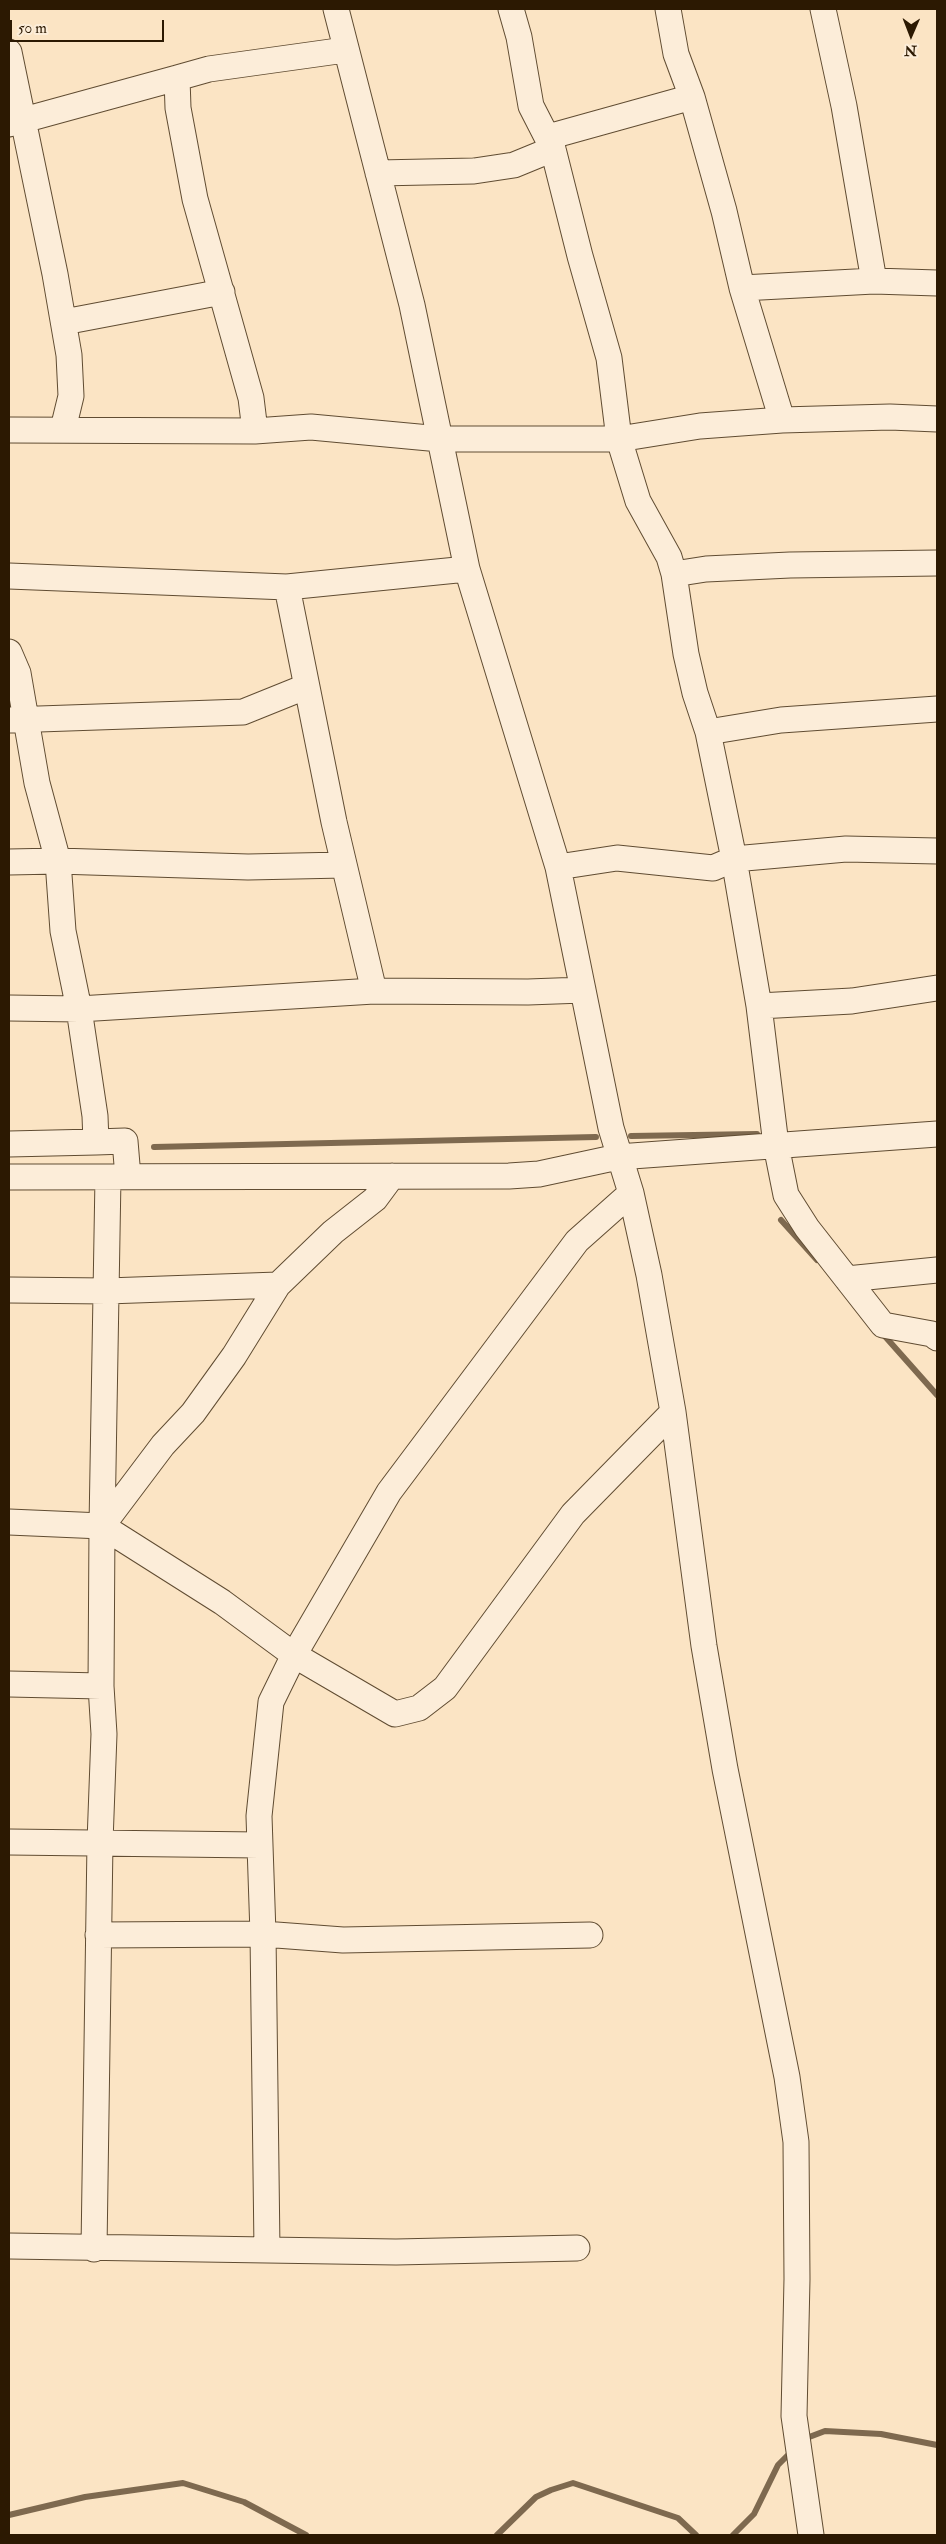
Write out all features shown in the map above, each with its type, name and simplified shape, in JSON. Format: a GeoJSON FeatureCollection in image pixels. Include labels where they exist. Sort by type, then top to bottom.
{"type":"FeatureCollection","features":[{"type":"Feature","properties":{"kind":"street"},"geometry":{"type":"LineString","coordinates":[[336,9],[412,305],[467,569],[558,867],[618,1157],[631,1193],[649,1274],[673,1412],[704,1646],[725,1769],[787,2078],[796,2142],[798,2279],[794,2416],[798,2453],[812,2535]]}},
{"type":"Feature","properties":{"kind":"street"},"geometry":{"type":"LineString","coordinates":[[511,9],[519,37],[531,106],[551,143],[609,358],[619,439],[638,501],[669,557],[674,574],[689,664],[708,732],[734,859],[759,1006],[776,1146],[786,1195],[807,1228],[883,1325],[932,1334],[937,1338]]}},
{"type":"Feature","properties":{"kind":"street"},"geometry":{"type":"LineString","coordinates":[[668,9],[676,54],[692,97],[724,211],[742,288],[782,420]]}},
{"type":"Feature","properties":{"kind":"street"},"geometry":{"type":"LineString","coordinates":[[823,9],[844,106],[874,281]]}},
{"type":"Feature","properties":{"kind":"street"},"geometry":{"type":"LineString","coordinates":[[16,122],[209,69],[345,50]]}},
{"type":"Feature","properties":{"kind":"street"},"geometry":{"type":"LineString","coordinates":[[9,52],[16,122],[64,322],[69,355],[71,396],[64,429]]}},
{"type":"Feature","properties":{"kind":"street"},"geometry":{"type":"LineString","coordinates":[[177,78],[178,108],[196,200],[251,398],[255,431]]}},
{"type":"Feature","properties":{"kind":"street"},"geometry":{"type":"LineString","coordinates":[[378,173],[474,171],[514,165],[551,143],[692,97]]}},
{"type":"Feature","properties":{"kind":"street"},"geometry":{"type":"LineString","coordinates":[[742,288],[874,281],[937,283]]}},
{"type":"Feature","properties":{"kind":"street"},"geometry":{"type":"LineString","coordinates":[[64,322],[222,292]]}},
{"type":"Feature","properties":{"kind":"street"},"geometry":{"type":"LineString","coordinates":[[9,430],[255,431],[311,427],[440,439],[619,439],[700,426],[782,420],[890,417],[937,419]]}},
{"type":"Feature","properties":{"kind":"street"},"geometry":{"type":"LineString","coordinates":[[674,574],[706,569],[790,565],[937,563]]}},
{"type":"Feature","properties":{"kind":"street"},"geometry":{"type":"LineString","coordinates":[[9,576],[287,587],[467,569]]}},
{"type":"Feature","properties":{"kind":"street"},"geometry":{"type":"LineString","coordinates":[[287,587],[305,687],[374,991]]}},
{"type":"Feature","properties":{"kind":"street"},"geometry":{"type":"LineString","coordinates":[[9,652],[18,673],[17,720],[58,861],[63,931],[79,1009],[95,1116],[96,1142]]}},
{"type":"Feature","properties":{"kind":"street"},"geometry":{"type":"LineString","coordinates":[[17,720],[243,712],[305,687]]}},
{"type":"Feature","properties":{"kind":"street"},"geometry":{"type":"LineString","coordinates":[[708,732],[781,720],[937,709]]}},
{"type":"Feature","properties":{"kind":"street"},"geometry":{"type":"LineString","coordinates":[[558,867],[617,858],[714,868],[734,859],[846,849],[937,851]]}},
{"type":"Feature","properties":{"kind":"street"},"geometry":{"type":"LineString","coordinates":[[9,862],[58,861],[248,867],[344,865]]}},
{"type":"Feature","properties":{"kind":"street"},"geometry":{"type":"LineString","coordinates":[[759,1006],[852,1001],[937,988]]}},
{"type":"Feature","properties":{"kind":"street"},"geometry":{"type":"LineString","coordinates":[[9,1008],[79,1009],[374,991],[528,992],[583,990]]}},
{"type":"Feature","properties":{"kind":"street"},"geometry":{"type":"LineString","coordinates":[[9,1177],[539,1174],[618,1157],[937,1134]]}},
{"type":"Feature","properties":{"kind":"street"},"geometry":{"type":"LineString","coordinates":[[9,1144],[124,1141],[118,1177],[106,1291],[101,1686],[104,1734],[98,1934],[94,2249]]}},
{"type":"Feature","properties":{"kind":"street"},"geometry":{"type":"LineString","coordinates":[[102,1526],[163,1445],[193,1413],[234,1356],[278,1285],[334,1232],[375,1199],[392,1176]]}},
{"type":"Feature","properties":{"kind":"street"},"geometry":{"type":"LineString","coordinates":[[267,2250],[263,1934],[259,1816],[272,1702],[294,1655],[389,1492],[577,1241],[631,1193]]}},
{"type":"Feature","properties":{"kind":"street"},"geometry":{"type":"LineString","coordinates":[[847,1279],[937,1270]]}},
{"type":"Feature","properties":{"kind":"street"},"geometry":{"type":"LineString","coordinates":[[9,1290],[106,1291],[278,1285]]}},
{"type":"Feature","properties":{"kind":"street"},"geometry":{"type":"LineString","coordinates":[[9,1522],[102,1526],[222,1602],[294,1655],[395,1714],[419,1708],[445,1688],[573,1514],[673,1412]]}},
{"type":"Feature","properties":{"kind":"street"},"geometry":{"type":"LineString","coordinates":[[9,1684],[101,1686]]}},
{"type":"Feature","properties":{"kind":"street"},"geometry":{"type":"LineString","coordinates":[[9,1842],[259,1845]]}},
{"type":"Feature","properties":{"kind":"street"},"geometry":{"type":"LineString","coordinates":[[98,1934],[263,1934],[342,1940],[590,1935]]}},
{"type":"Feature","properties":{"kind":"street"},"geometry":{"type":"LineString","coordinates":[[9,2246],[94,2249],[396,2252],[578,2248]]}},
{"type":"Feature","properties":{"kind":"waterway"},"geometry":{"type":"LineString","coordinates":[[631,1136],[757,1134]]}},
{"type":"Feature","properties":{"kind":"waterway"},"geometry":{"type":"LineString","coordinates":[[154,1147],[596,1137]]}},
{"type":"Feature","properties":{"kind":"waterway"},"geometry":{"type":"LineString","coordinates":[[781,1220],[817,1260]]}},
{"type":"Feature","properties":{"kind":"waterway"},"geometry":{"type":"LineString","coordinates":[[882,1333],[937,1395]]}},
{"type":"Feature","properties":{"kind":"waterway"},"geometry":{"type":"LineString","coordinates":[[804,2439],[825,2431],[881,2434],[937,2445]]}},
{"type":"Feature","properties":{"kind":"waterway"},"geometry":{"type":"LineString","coordinates":[[733,2535],[754,2514],[778,2465],[793,2450]]}},
{"type":"Feature","properties":{"kind":"waterway"},"geometry":{"type":"LineString","coordinates":[[9,2515],[85,2497],[183,2483],[244,2502],[306,2535]]}},
{"type":"Feature","properties":{"kind":"waterway"},"geometry":{"type":"LineString","coordinates":[[497,2535],[536,2497],[573,2483],[678,2518],[696,2535]]}}]}
